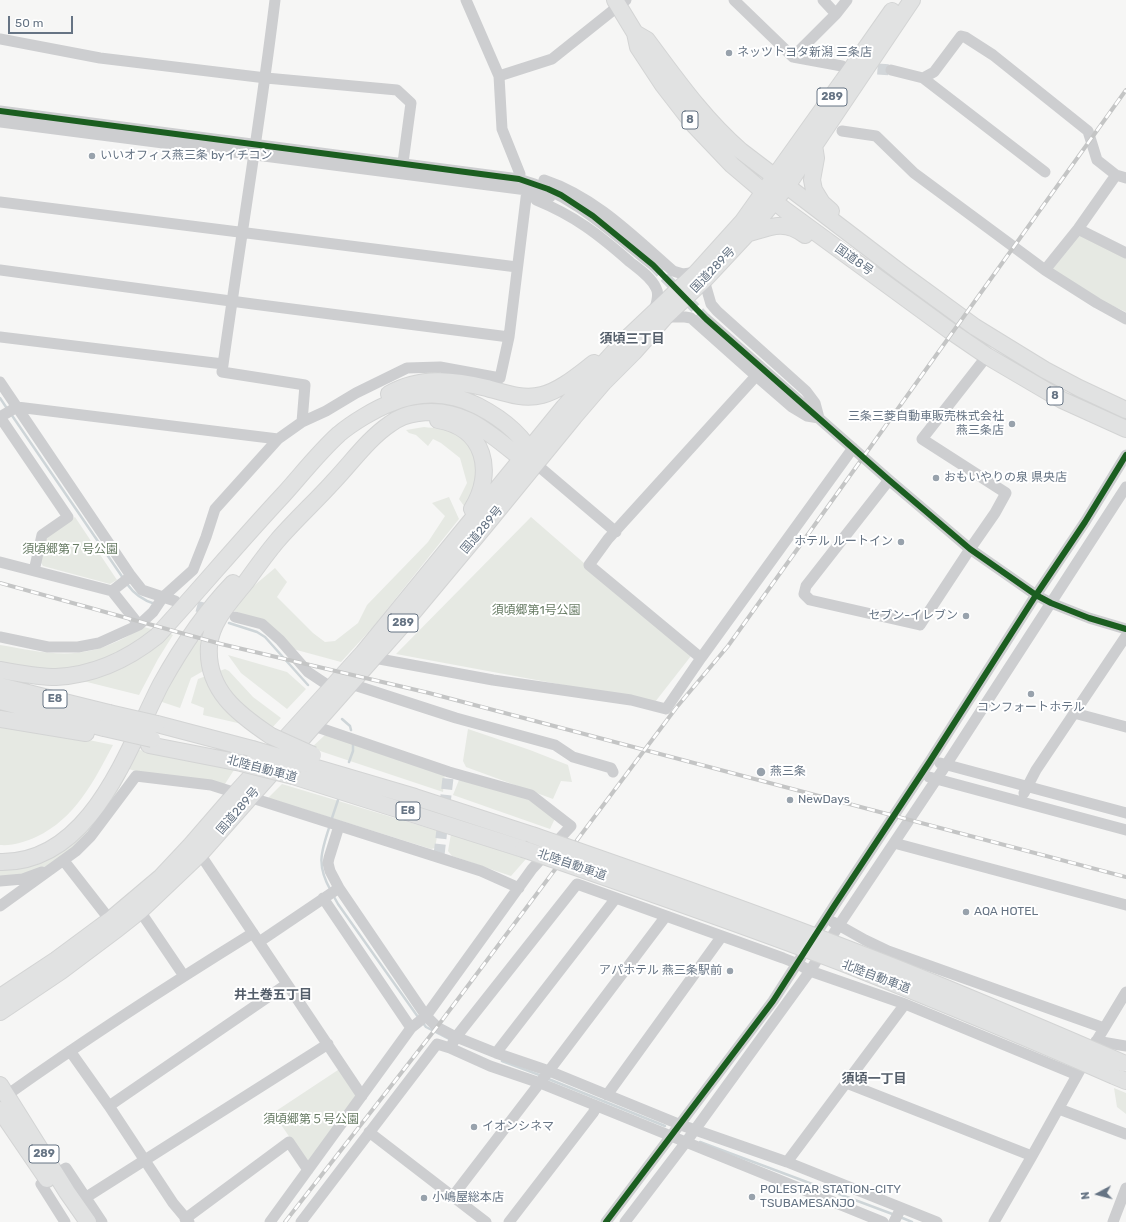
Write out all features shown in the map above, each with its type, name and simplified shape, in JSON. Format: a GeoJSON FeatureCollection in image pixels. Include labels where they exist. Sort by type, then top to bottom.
{"type":"FeatureCollection","features":[{"type":"Feature","properties":{"kind":"highway","name":"国道289号"},"geometry":{"type":"LineString","coordinates":[[243,795],[314,726],[374,658],[529,458],[564,407],[623,342],[660,314],[747,234],[769,197],[781,181],[899,0]]}},
{"type":"Feature","properties":{"kind":"highway","name":"国道289号"},"geometry":{"type":"LineString","coordinates":[[781,181],[814,145],[912,0]]}},
{"type":"Feature","properties":{"kind":"highway","name":"国道8号"},"geometry":{"type":"LineString","coordinates":[[619,2],[635,33],[638,47],[663,85],[703,137],[732,165],[769,197],[943,326],[987,356],[1062,400],[1126,429]]}},
{"type":"Feature","properties":{"kind":"highway","name":"国道8号"},"geometry":{"type":"LineString","coordinates":[[635,33],[646,40],[684,90],[722,134],[741,151],[832,221],[975,327],[1045,370],[1126,410]]}},
{"type":"Feature","properties":{"kind":"highway"},"geometry":{"type":"LineString","coordinates":[[814,145],[816,158],[812,180],[814,190],[822,203],[830,211],[832,221]]}},
{"type":"Feature","properties":{"kind":"highway","name":"国道289号"},"geometry":{"type":"LineString","coordinates":[[701,276],[743,221],[769,197]]}},
{"type":"Feature","properties":{"kind":"highway"},"geometry":{"type":"LineString","coordinates":[[747,234],[771,226],[787,225],[798,229],[829,252],[851,258]]}},
{"type":"Feature","properties":{"kind":"highway","name":"国道289号"},"geometry":{"type":"LineString","coordinates":[[0,1012],[61,971],[140,911],[196,850],[432,569],[529,458],[574,417],[604,382],[634,352],[660,314]]}},
{"type":"Feature","properties":{"kind":"highway"},"geometry":{"type":"LineString","coordinates":[[0,670],[48,676],[72,675],[91,672],[110,666],[143,648],[157,636],[256,523],[340,434],[360,414],[380,398],[407,386],[436,380],[465,383],[518,396],[530,397],[550,392],[562,386],[623,342]]}},
{"type":"Feature","properties":{"kind":"highway"},"geometry":{"type":"LineString","coordinates":[[340,434],[376,410],[391,403],[424,394],[440,394],[472,403],[501,420],[515,432],[529,458]]}},
{"type":"Feature","properties":{"kind":"highway"},"geometry":{"type":"LineString","coordinates":[[0,862],[21,860],[36,856],[51,849],[68,838],[82,825],[111,783],[161,684],[199,622],[234,581],[278,541],[379,433],[392,423],[405,416],[418,413],[448,413],[463,417],[529,458]]}},
{"type":"Feature","properties":{"kind":"highway"},"geometry":{"type":"LineString","coordinates":[[379,433],[392,426],[417,419],[444,421],[455,425],[465,432],[475,441],[481,452],[485,475],[479,497],[432,569]]}},
{"type":"Feature","properties":{"kind":"highway"},"geometry":{"type":"LineString","coordinates":[[0,852],[32,847],[46,840],[72,821],[82,809],[109,766],[165,660],[191,619],[225,572],[256,523]]}},
{"type":"Feature","properties":{"kind":"highway"},"geometry":{"type":"LineString","coordinates":[[278,541],[218,619],[212,632],[209,646],[209,658],[216,684],[233,708],[246,720],[308,760]]}},
{"type":"Feature","properties":{"kind":"highway","name":"北陸自動車道"},"geometry":{"type":"LineString","coordinates":[[0,686],[150,742],[293,776],[523,848],[674,901],[1122,1071]]}},
{"type":"Feature","properties":{"kind":"highway","name":"北陸自動車道"},"geometry":{"type":"LineString","coordinates":[[0,701],[105,725],[156,724],[252,750],[308,760],[532,835],[680,887],[859,953],[1034,1024],[1122,1071]]}},
{"type":"Feature","properties":{"kind":"highway"},"geometry":{"type":"LineString","coordinates":[[0,719],[105,725]]}},
{"type":"Feature","properties":{"kind":"highway","name":"国道289号"},"geometry":{"type":"LineString","coordinates":[[0,997],[56,960],[110,920],[196,850]]}},
{"type":"Feature","properties":{"kind":"highway","name":"289"},"geometry":{"type":"LineString","coordinates":[[3,1090],[76,1222]]}},
{"type":"Feature","properties":{"kind":"highway","name":"289"},"geometry":{"type":"LineString","coordinates":[[0,1110],[88,1222]]}},
{"type":"Feature","properties":{"kind":"street"},"geometry":{"type":"LineString","coordinates":[[275,0],[266,78],[254,150],[222,372],[305,385],[302,422]]}},
{"type":"Feature","properties":{"kind":"street"},"geometry":{"type":"LineString","coordinates":[[466,0],[499,76],[502,129],[520,176],[561,195],[593,216],[653,265]]}},
{"type":"Feature","properties":{"kind":"street"},"geometry":{"type":"LineString","coordinates":[[734,0],[793,57],[842,66]]}},
{"type":"Feature","properties":{"kind":"street"},"geometry":{"type":"LineString","coordinates":[[823,0],[836,14]]}},
{"type":"Feature","properties":{"kind":"street"},"geometry":{"type":"LineString","coordinates":[[793,57],[836,14],[847,0]]}},
{"type":"Feature","properties":{"kind":"street"},"geometry":{"type":"LineString","coordinates":[[499,76],[552,59],[619,2]]}},
{"type":"Feature","properties":{"kind":"street"},"geometry":{"type":"LineString","coordinates":[[924,78],[934,72],[961,36],[965,37],[993,55],[1088,130],[1097,160],[1121,177],[1045,270]]}},
{"type":"Feature","properties":{"kind":"street"},"geometry":{"type":"LineString","coordinates":[[0,38],[100,58],[266,78],[397,90],[411,103],[402,168]]}},
{"type":"Feature","properties":{"kind":"street"},"geometry":{"type":"LineString","coordinates":[[891,70],[924,78],[1045,172]]}},
{"type":"Feature","properties":{"kind":"street"},"geometry":{"type":"LineString","coordinates":[[0,111],[254,150]]}},
{"type":"Feature","properties":{"kind":"street"},"geometry":{"type":"LineString","coordinates":[[0,122],[402,168],[520,176],[560,186],[596,206],[673,271],[701,276],[711,304],[806,391],[815,403],[819,418]]}},
{"type":"Feature","properties":{"kind":"street"},"geometry":{"type":"LineString","coordinates":[[842,131],[876,136],[914,173],[1045,270],[1097,303],[1126,318]]}},
{"type":"Feature","properties":{"kind":"street"},"geometry":{"type":"LineString","coordinates":[[402,168],[527,193],[541,194],[563,202],[593,216]]}},
{"type":"Feature","properties":{"kind":"street"},"geometry":{"type":"LineString","coordinates":[[0,637],[48,647],[78,647],[99,643],[139,625],[153,612],[162,598],[193,570],[215,509],[278,439],[302,422],[407,368],[440,367],[500,378],[509,337],[527,193]]}},
{"type":"Feature","properties":{"kind":"street"},"geometry":{"type":"LineString","coordinates":[[527,193],[578,220],[596,233],[648,277],[657,290],[657,303],[660,314],[691,318],[792,407],[807,416],[819,418]]}},
{"type":"Feature","properties":{"kind":"street"},"geometry":{"type":"LineString","coordinates":[[0,202],[517,267]]}},
{"type":"Feature","properties":{"kind":"street"},"geometry":{"type":"LineString","coordinates":[[1078,229],[1126,253]]}},
{"type":"Feature","properties":{"kind":"street"},"geometry":{"type":"LineString","coordinates":[[0,270],[509,337]]}},
{"type":"Feature","properties":{"kind":"street"},"geometry":{"type":"LineString","coordinates":[[706,320],[888,480],[970,549],[1036,595],[1051,603],[1089,618],[1126,629]]}},
{"type":"Feature","properties":{"kind":"street"},"geometry":{"type":"LineString","coordinates":[[0,337],[223,364]]}},
{"type":"Feature","properties":{"kind":"street"},"geometry":{"type":"LineString","coordinates":[[888,480],[806,586],[804,594],[810,600],[920,625],[995,513],[1006,493],[922,439],[987,356]]}},
{"type":"Feature","properties":{"kind":"street"},"geometry":{"type":"LineString","coordinates":[[701,658],[589,565],[616,532],[756,376]]}},
{"type":"Feature","properties":{"kind":"street"},"geometry":{"type":"LineString","coordinates":[[0,382],[7,413],[68,517],[42,535],[34,571]]}},
{"type":"Feature","properties":{"kind":"street"},"geometry":{"type":"LineString","coordinates":[[7,413],[278,439]]}},
{"type":"Feature","properties":{"kind":"street"},"geometry":{"type":"LineString","coordinates":[[7,413],[130,577],[142,590],[162,598],[175,601]]}},
{"type":"Feature","properties":{"kind":"street"},"geometry":{"type":"LineString","coordinates":[[374,658],[493,680],[631,700],[666,709],[701,658],[853,448]]}},
{"type":"Feature","properties":{"kind":"street"},"geometry":{"type":"LineString","coordinates":[[606,1222],[774,1001],[1036,595],[1085,522],[1126,455]]}},
{"type":"Feature","properties":{"kind":"street"},"geometry":{"type":"LineString","coordinates":[[529,458],[616,532]]}},
{"type":"Feature","properties":{"kind":"street"},"geometry":{"type":"LineString","coordinates":[[625,1222],[686,1142],[810,971],[839,924],[946,765],[1126,487]]}},
{"type":"Feature","properties":{"kind":"street"},"geometry":{"type":"LineString","coordinates":[[0,562],[34,571],[115,588],[139,625]]}},
{"type":"Feature","properties":{"kind":"street"},"geometry":{"type":"LineString","coordinates":[[115,588],[130,577]]}},
{"type":"Feature","properties":{"kind":"street"},"geometry":{"type":"LineString","coordinates":[[235,616],[262,624],[280,640],[308,672],[332,688]]}},
{"type":"Feature","properties":{"kind":"street"},"geometry":{"type":"LineString","coordinates":[[1020,802],[1036,770],[1126,636]]}},
{"type":"Feature","properties":{"kind":"street"},"geometry":{"type":"LineString","coordinates":[[351,684],[456,718],[555,745],[574,757],[611,768],[613,772]]}},
{"type":"Feature","properties":{"kind":"street"},"geometry":{"type":"LineString","coordinates":[[1074,713],[1126,727]]}},
{"type":"Feature","properties":{"kind":"street"},"geometry":{"type":"LineString","coordinates":[[270,1222],[412,1027],[424,1017],[532,869],[572,826],[531,795],[448,775],[314,726]]}},
{"type":"Feature","properties":{"kind":"street"},"geometry":{"type":"LineString","coordinates":[[930,761],[1126,813]]}},
{"type":"Feature","properties":{"kind":"street"},"geometry":{"type":"LineString","coordinates":[[920,774],[1126,830]]}},
{"type":"Feature","properties":{"kind":"street"},"geometry":{"type":"LineString","coordinates":[[0,906],[60,863],[91,836],[136,776],[211,785],[438,856],[481,871],[519,888]]}},
{"type":"Feature","properties":{"kind":"street"},"geometry":{"type":"LineString","coordinates":[[336,825],[328,863],[331,893],[412,1027]]}},
{"type":"Feature","properties":{"kind":"street"},"geometry":{"type":"LineString","coordinates":[[894,842],[1126,906]]}},
{"type":"Feature","properties":{"kind":"street"},"geometry":{"type":"LineString","coordinates":[[196,850],[362,1096]]}},
{"type":"Feature","properties":{"kind":"street"},"geometry":{"type":"LineString","coordinates":[[0,881],[23,878],[60,863]]}},
{"type":"Feature","properties":{"kind":"street"},"geometry":{"type":"LineString","coordinates":[[60,863],[110,920]]}},
{"type":"Feature","properties":{"kind":"street"},"geometry":{"type":"LineString","coordinates":[[450,1048],[456,1037],[577,884],[798,964],[810,971],[905,1004],[1077,1075]]}},
{"type":"Feature","properties":{"kind":"street"},"geometry":{"type":"LineString","coordinates":[[3,1090],[70,1051],[184,976],[256,937],[331,893]]}},
{"type":"Feature","properties":{"kind":"street"},"geometry":{"type":"LineString","coordinates":[[331,893],[424,1017],[437,1027],[456,1037],[496,1053],[597,1106],[686,1142],[890,1222],[900,1209]]}},
{"type":"Feature","properties":{"kind":"street"},"geometry":{"type":"LineString","coordinates":[[496,1053],[616,898]]}},
{"type":"Feature","properties":{"kind":"street"},"geometry":{"type":"LineString","coordinates":[[140,911],[184,976]]}},
{"type":"Feature","properties":{"kind":"street"},"geometry":{"type":"LineString","coordinates":[[453,1196],[666,916]]}},
{"type":"Feature","properties":{"kind":"street"},"geometry":{"type":"LineString","coordinates":[[826,919],[839,924],[865,940],[888,951],[1104,1028]]}},
{"type":"Feature","properties":{"kind":"street"},"geometry":{"type":"LineString","coordinates":[[608,1095],[722,936]]}},
{"type":"Feature","properties":{"kind":"street"},"geometry":{"type":"LineString","coordinates":[[109,1106],[287,984]]}},
{"type":"Feature","properties":{"kind":"street"},"geometry":{"type":"LineString","coordinates":[[994,1222],[1096,1041],[1126,992]]}},
{"type":"Feature","properties":{"kind":"street"},"geometry":{"type":"LineString","coordinates":[[787,1162],[905,1004]]}},
{"type":"Feature","properties":{"kind":"street"},"geometry":{"type":"LineString","coordinates":[[1096,1041],[1126,1046]]}},
{"type":"Feature","properties":{"kind":"street"},"geometry":{"type":"LineString","coordinates":[[85,1198],[328,1044]]}},
{"type":"Feature","properties":{"kind":"street"},"geometry":{"type":"LineString","coordinates":[[301,1222],[437,1044],[450,1048],[490,1066],[544,1077],[608,1095],[680,1125],[787,1162],[900,1209],[937,1222]]}},
{"type":"Feature","properties":{"kind":"street"},"geometry":{"type":"LineString","coordinates":[[70,1051],[109,1106],[173,1203],[187,1220],[289,1142],[308,1170]]}},
{"type":"Feature","properties":{"kind":"street"},"geometry":{"type":"LineString","coordinates":[[846,1083],[1032,1156]]}},
{"type":"Feature","properties":{"kind":"street"},"geometry":{"type":"LineString","coordinates":[[509,1222],[597,1106]]}},
{"type":"Feature","properties":{"kind":"street"},"geometry":{"type":"LineString","coordinates":[[1059,1108],[1126,1134]]}},
{"type":"Feature","properties":{"kind":"street"},"geometry":{"type":"LineString","coordinates":[[369,1132],[486,1222]]}},
{"type":"Feature","properties":{"kind":"street"},"geometry":{"type":"LineString","coordinates":[[65,1222],[41,1184],[66,1168],[102,1222]]}},
{"type":"Feature","properties":{"kind":"street"},"geometry":{"type":"LineString","coordinates":[[1113,1222],[1126,1188]]}},
{"type":"Feature","properties":{"kind":"green space"},"geometry":{"type":"Polygon","coordinates":[[[1080,234],[1126,257],[1126,312],[1100,300],[1052,270],[1080,234]]]}},
{"type":"Feature","properties":{"kind":"green space"},"geometry":{"type":"Polygon","coordinates":[[[424,427],[454,433],[464,439],[476,456],[478,477],[471,498],[464,506],[459,499],[467,483],[460,458],[441,443],[433,439],[428,446],[416,435],[409,433],[406,430],[424,427]]]}},
{"type":"Feature","properties":{"kind":"green space"},"geometry":{"type":"Polygon","coordinates":[[[449,497],[459,519],[373,627],[341,662],[293,649],[233,610],[244,594],[275,568],[287,582],[277,597],[313,633],[325,642],[335,641],[358,623],[367,605],[428,542],[445,516],[432,503],[449,497]]]}},
{"type":"Feature","properties":{"kind":"green space","name":"須頃郷第７号公園"},"geometry":{"type":"Polygon","coordinates":[[[75,517],[117,580],[110,584],[43,566],[40,561],[46,537],[75,517]]]}},
{"type":"Feature","properties":{"kind":"green space","name":"須頃郷第1号公園"},"geometry":{"type":"Polygon","coordinates":[[[531,517],[691,656],[655,702],[396,654],[531,517]]]}},
{"type":"Feature","properties":{"kind":"green space"},"geometry":{"type":"Polygon","coordinates":[[[144,627],[155,630],[142,641],[94,665],[61,670],[21,667],[0,663],[0,645],[34,651],[58,653],[81,652],[106,646],[144,627]]]}},
{"type":"Feature","properties":{"kind":"green space"},"geometry":{"type":"Polygon","coordinates":[[[167,632],[173,635],[158,659],[139,695],[79,680],[167,632]]]}},
{"type":"Feature","properties":{"kind":"green space"},"geometry":{"type":"Polygon","coordinates":[[[194,639],[204,642],[205,670],[191,678],[180,708],[159,701],[194,639]]]}},
{"type":"Feature","properties":{"kind":"green space"},"geometry":{"type":"Polygon","coordinates":[[[228,655],[287,672],[306,689],[287,709],[241,673],[228,655]]]}},
{"type":"Feature","properties":{"kind":"green space"},"geometry":{"type":"Polygon","coordinates":[[[225,669],[229,671],[253,697],[281,718],[271,729],[233,700],[217,672],[225,669]]]}},
{"type":"Feature","properties":{"kind":"green space"},"geometry":{"type":"Polygon","coordinates":[[[206,676],[242,724],[203,715],[204,708],[191,703],[198,679],[206,676]]]}},
{"type":"Feature","properties":{"kind":"green space"},"geometry":{"type":"Polygon","coordinates":[[[0,724],[55,733],[113,745],[91,785],[82,798],[62,820],[36,837],[9,845],[0,845],[0,724]]]}},
{"type":"Feature","properties":{"kind":"green space"},"geometry":{"type":"Polygon","coordinates":[[[468,729],[530,750],[568,765],[572,782],[561,781],[553,799],[466,767],[463,761],[468,729]]]}},
{"type":"Feature","properties":{"kind":"green space"},"geometry":{"type":"Polygon","coordinates":[[[325,735],[445,773],[443,792],[311,748],[325,735]]]}},
{"type":"Feature","properties":{"kind":"green space"},"geometry":{"type":"Polygon","coordinates":[[[135,749],[234,770],[223,787],[135,771],[126,768],[135,749]]]}},
{"type":"Feature","properties":{"kind":"green space"},"geometry":{"type":"Polygon","coordinates":[[[123,775],[126,776],[110,805],[72,850],[44,868],[10,878],[0,877],[0,870],[40,861],[123,775]]]}},
{"type":"Feature","properties":{"kind":"green space"},"geometry":{"type":"Polygon","coordinates":[[[459,780],[531,799],[557,814],[550,829],[453,795],[459,780]]]}},
{"type":"Feature","properties":{"kind":"green space"},"geometry":{"type":"Polygon","coordinates":[[[282,784],[438,831],[435,848],[431,849],[268,798],[282,784]]]}},
{"type":"Feature","properties":{"kind":"green space"},"geometry":{"type":"Polygon","coordinates":[[[451,834],[526,859],[511,876],[452,856],[448,851],[451,834]]]}},
{"type":"Feature","properties":{"kind":"green space","name":"須頃郷第５号公園"},"geometry":{"type":"Polygon","coordinates":[[[341,1068],[360,1096],[310,1167],[273,1113],[341,1068]]]}},
{"type":"Feature","properties":{"kind":"green space"},"geometry":{"type":"Polygon","coordinates":[[[1114,1088],[1126,1093],[1126,1114],[1117,1107],[1114,1088]]]}},
{"type":"Feature","properties":{"kind":"waterway"},"geometry":{"type":"LineString","coordinates":[[0,398],[8,410]]}},
{"type":"Feature","properties":{"kind":"waterway"},"geometry":{"type":"LineString","coordinates":[[11,414],[123,578]]}},
{"type":"Feature","properties":{"kind":"waterway"},"geometry":{"type":"LineString","coordinates":[[127,584],[132,591],[146,601],[155,604]]}},
{"type":"Feature","properties":{"kind":"waterway"},"geometry":{"type":"LineString","coordinates":[[229,623],[257,632],[265,637],[308,685]]}},
{"type":"Feature","properties":{"kind":"waterway"},"geometry":{"type":"LineString","coordinates":[[342,719],[350,726],[351,730]]}},
{"type":"Feature","properties":{"kind":"waterway"},"geometry":{"type":"LineString","coordinates":[[349,762],[353,751],[353,743]]}},
{"type":"Feature","properties":{"kind":"waterway"},"geometry":{"type":"LineString","coordinates":[[331,821],[338,800]]}},
{"type":"Feature","properties":{"kind":"waterway"},"geometry":{"type":"LineString","coordinates":[[330,825],[322,851],[322,866],[323,874],[331,891]]}},
{"type":"Feature","properties":{"kind":"waterway"},"geometry":{"type":"LineString","coordinates":[[333,895],[418,1017]]}},
{"type":"Feature","properties":{"kind":"waterway"},"geometry":{"type":"LineString","coordinates":[[423,1023],[426,1027],[451,1040]]}},
{"type":"Feature","properties":{"kind":"waterway"},"geometry":{"type":"LineString","coordinates":[[502,1061],[542,1076]]}},
{"type":"Feature","properties":{"kind":"waterway"},"geometry":{"type":"LineString","coordinates":[[546,1078],[665,1126]]}},
{"type":"Feature","properties":{"kind":"waterway"},"geometry":{"type":"LineString","coordinates":[[700,1142],[895,1215]]}},
{"type":"Feature","properties":{"kind":"waterway"},"geometry":{"type":"LineString","coordinates":[[900,1217],[912,1222]]}},
{"type":"Feature","properties":{"kind":"tunnel"},"geometry":{"type":"LineString","coordinates":[[861,68],[891,70]]}},
{"type":"Feature","properties":{"kind":"tunnel"},"geometry":{"type":"LineString","coordinates":[[653,265],[706,319]]}},
{"type":"Feature","properties":{"kind":"tunnel"},"geometry":{"type":"LineString","coordinates":[[181,602],[215,611]]}},
{"type":"Feature","properties":{"kind":"tunnel"},"geometry":{"type":"LineString","coordinates":[[439,855],[448,778]]}},
{"type":"Feature","properties":{"kind":"railway"},"geometry":{"type":"LineString","coordinates":[[285,1222],[437,1027],[676,708],[728,646],[1126,90]]}},
{"type":"Feature","properties":{"kind":"railway"},"geometry":{"type":"LineString","coordinates":[[0,583],[221,644],[429,693],[1126,877]]}},
{"type":"Feature","properties":{"kind":"cycle path"},"geometry":{"type":"LineString","coordinates":[[0,111],[519,179],[548,189],[561,195],[593,216],[653,265],[706,319],[970,549],[1036,595],[1051,603],[1089,618],[1126,629]]}},
{"type":"Feature","properties":{"kind":"cycle path"},"geometry":{"type":"LineString","coordinates":[[606,1222],[773,1001],[930,761],[1036,595],[1085,522],[1126,455]]}},
{"type":"Feature","properties":{"kind":"place","name":"ネッツトヨタ新潟 三条店"},"geometry":{"type":"Point","coordinates":[729,53]}},
{"type":"Feature","properties":{"kind":"place","name":"いいオフィス燕三条 byイチコン"},"geometry":{"type":"Point","coordinates":[92,156]}},
{"type":"Feature","properties":{"kind":"place","name":"三条三菱自動車販売株式会社 燕三条店"},"geometry":{"type":"Point","coordinates":[1012,424]}},
{"type":"Feature","properties":{"kind":"place","name":"おもいやりの泉 県央店"},"geometry":{"type":"Point","coordinates":[936,478]}},
{"type":"Feature","properties":{"kind":"place","name":"ホテル ルートイン"},"geometry":{"type":"Point","coordinates":[901,542]}},
{"type":"Feature","properties":{"kind":"place","name":"セブン-イレブン"},"geometry":{"type":"Point","coordinates":[966,616]}},
{"type":"Feature","properties":{"kind":"place","name":"コンフォートホテル"},"geometry":{"type":"Point","coordinates":[1031,694]}},
{"type":"Feature","properties":{"kind":"place","name":"燕三条"},"geometry":{"type":"Point","coordinates":[761,772]}},
{"type":"Feature","properties":{"kind":"place","name":"NewDays"},"geometry":{"type":"Point","coordinates":[790,800]}},
{"type":"Feature","properties":{"kind":"place","name":"AQA HOTEL"},"geometry":{"type":"Point","coordinates":[966,912]}},
{"type":"Feature","properties":{"kind":"place","name":"アパホテル 燕三条駅前"},"geometry":{"type":"Point","coordinates":[730,971]}},
{"type":"Feature","properties":{"kind":"place","name":"イオンシネマ"},"geometry":{"type":"Point","coordinates":[474,1127]}},
{"type":"Feature","properties":{"kind":"place","name":"POLESTAR STATION-CITY TSUBAMESANJO"},"geometry":{"type":"Point","coordinates":[752,1197]}},
{"type":"Feature","properties":{"kind":"place","name":"小嶋屋総本店"},"geometry":{"type":"Point","coordinates":[424,1198]}},
{"type":"Feature","properties":{"kind":"district","name":"須頃三丁目"},"geometry":{"type":"Point","coordinates":[632,339]}},
{"type":"Feature","properties":{"kind":"district","name":"井土巻五丁目"},"geometry":{"type":"Point","coordinates":[273,995]}},
{"type":"Feature","properties":{"kind":"district","name":"須頃一丁目"},"geometry":{"type":"Point","coordinates":[874,1079]}}]}
